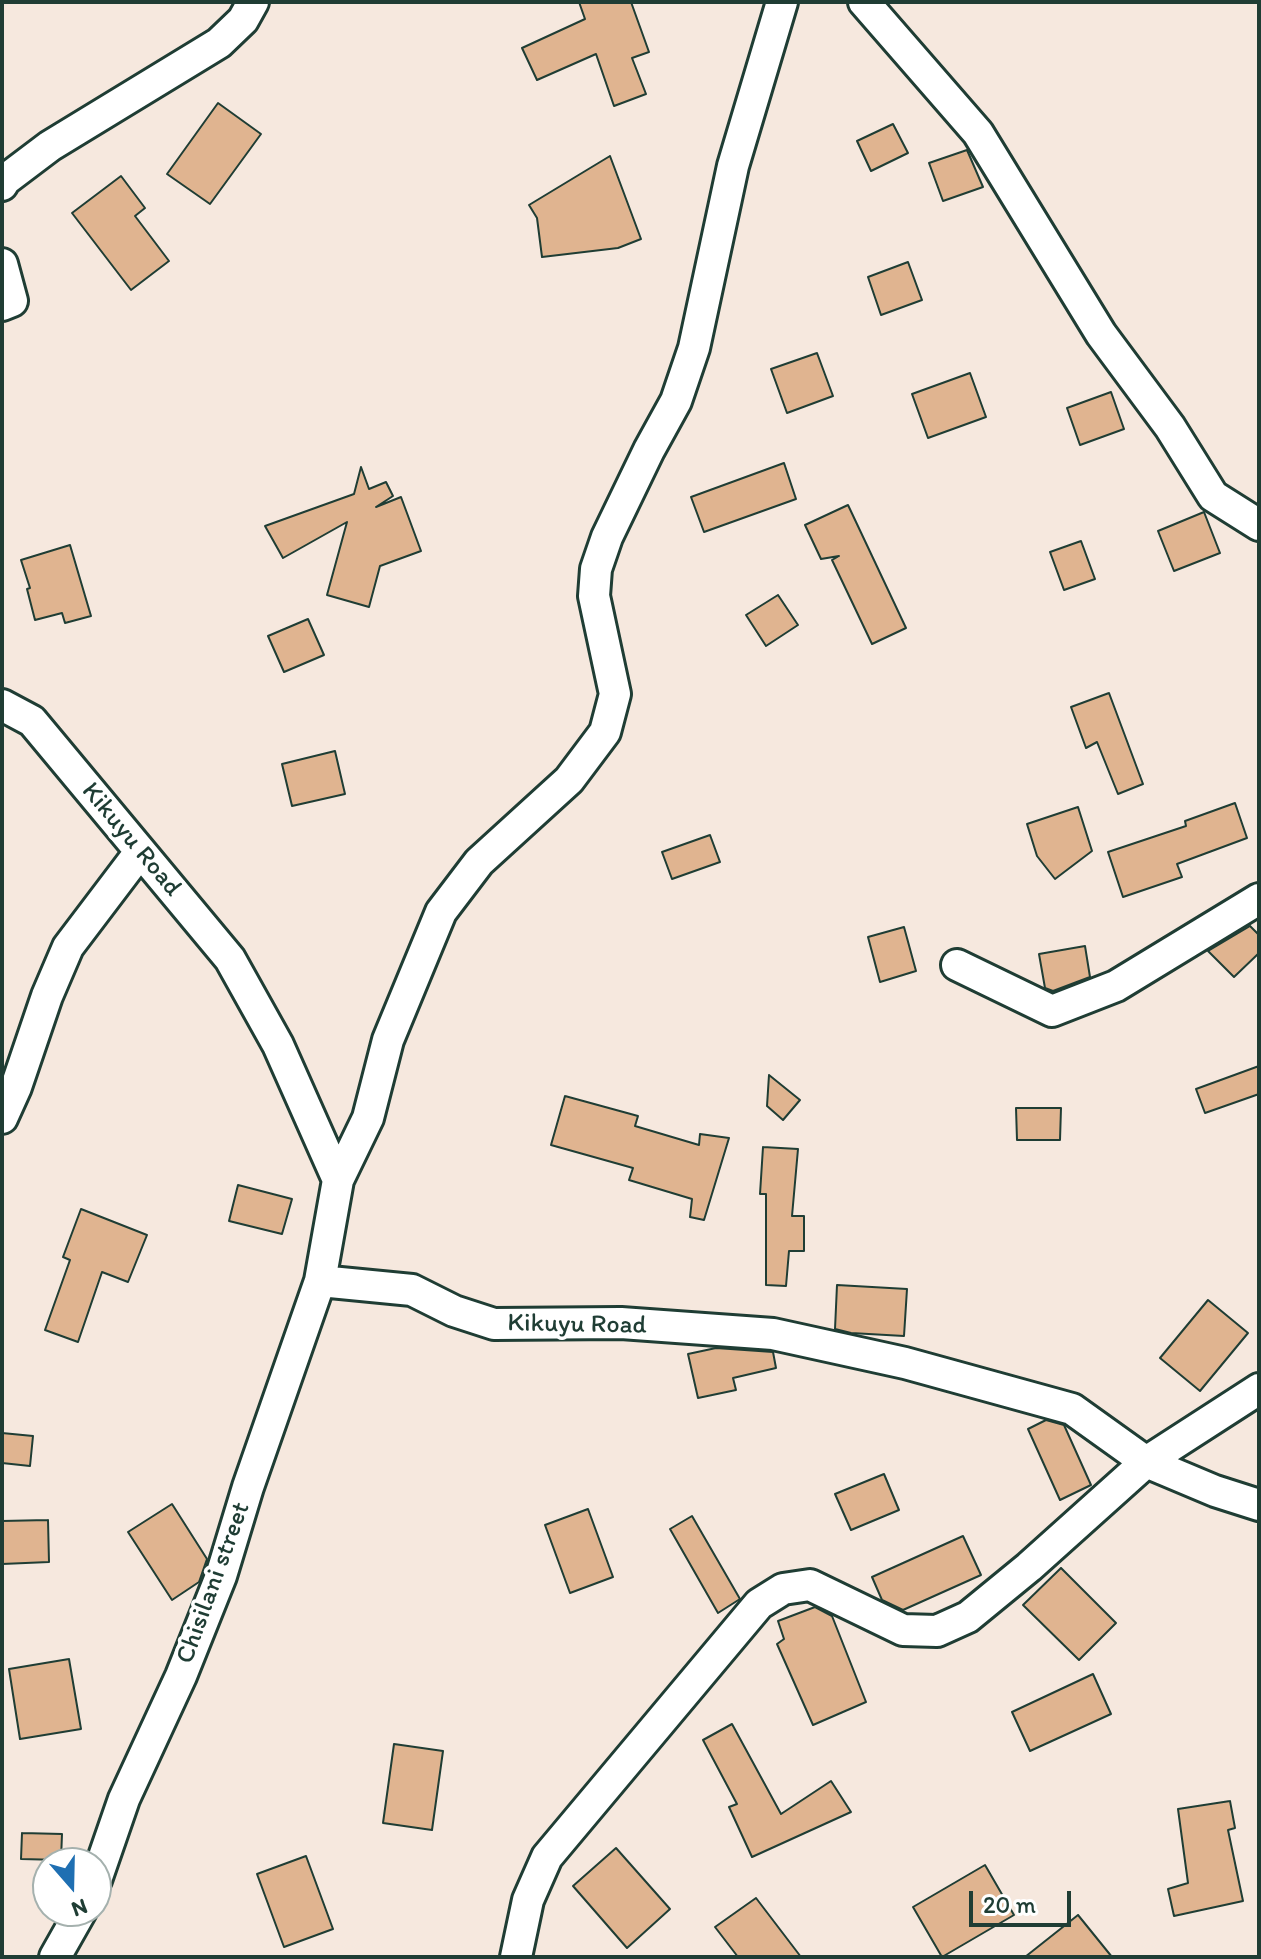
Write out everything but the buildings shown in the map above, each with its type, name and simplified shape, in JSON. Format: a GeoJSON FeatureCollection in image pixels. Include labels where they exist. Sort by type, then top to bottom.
{"type":"FeatureCollection","features":[{"type":"Feature","properties":{"kind":"street"},"geometry":{"type":"LineString","coordinates":[[2,185],[50,146],[219,43],[243,20],[253,2]]}},
{"type":"Feature","properties":{"kind":"street"},"geometry":{"type":"LineString","coordinates":[[320,1281],[338,1180],[368,1118],[388,1040],[441,912],[479,862],[569,780],[605,732],[615,694],[594,596],[596,569],[607,537],[676,401],[694,348],[733,166],[782,2]]}},
{"type":"Feature","properties":{"kind":"street"},"geometry":{"type":"LineString","coordinates":[[864,2],[978,133],[1101,334],[1170,427],[1213,496],[1259,525]]}},
{"type":"Feature","properties":{"kind":"street"},"geometry":{"type":"LineString","coordinates":[[2,264],[12,301],[2,305]]}},
{"type":"Feature","properties":{"kind":"street","name":"Kikuyu Road"},"geometry":{"type":"LineString","coordinates":[[2,705],[32,721],[230,959],[278,1045],[338,1180]]}},
{"type":"Feature","properties":{"kind":"street"},"geometry":{"type":"LineString","coordinates":[[2,1118],[68,947],[140,852]]}},
{"type":"Feature","properties":{"kind":"street"},"geometry":{"type":"LineString","coordinates":[[957,965],[1052,1011],[1116,986],[1259,899]]}},
{"type":"Feature","properties":{"kind":"street","name":"Kikuyu Road"},"geometry":{"type":"LineString","coordinates":[[320,1281],[412,1290],[454,1311],[494,1324],[621,1323],[773,1334],[905,1363],[1072,1409],[1146,1462],[1215,1491],[1259,1505]]}},
{"type":"Feature","properties":{"kind":"street","name":"Chisilani street"},"geometry":{"type":"LineString","coordinates":[[107,1847],[124,1799],[181,1676],[221,1576],[248,1487],[320,1281]]}},
{"type":"Feature","properties":{"kind":"street"},"geometry":{"type":"LineString","coordinates":[[516,1957],[528,1900],[547,1857],[759,1604],[783,1589],[810,1585],[903,1630],[937,1631],[968,1617],[1146,1462],[1259,1389]]}},
{"type":"Feature","properties":{"kind":"street"},"geometry":{"type":"LineString","coordinates":[[55,1957],[72,1927]]}}]}
